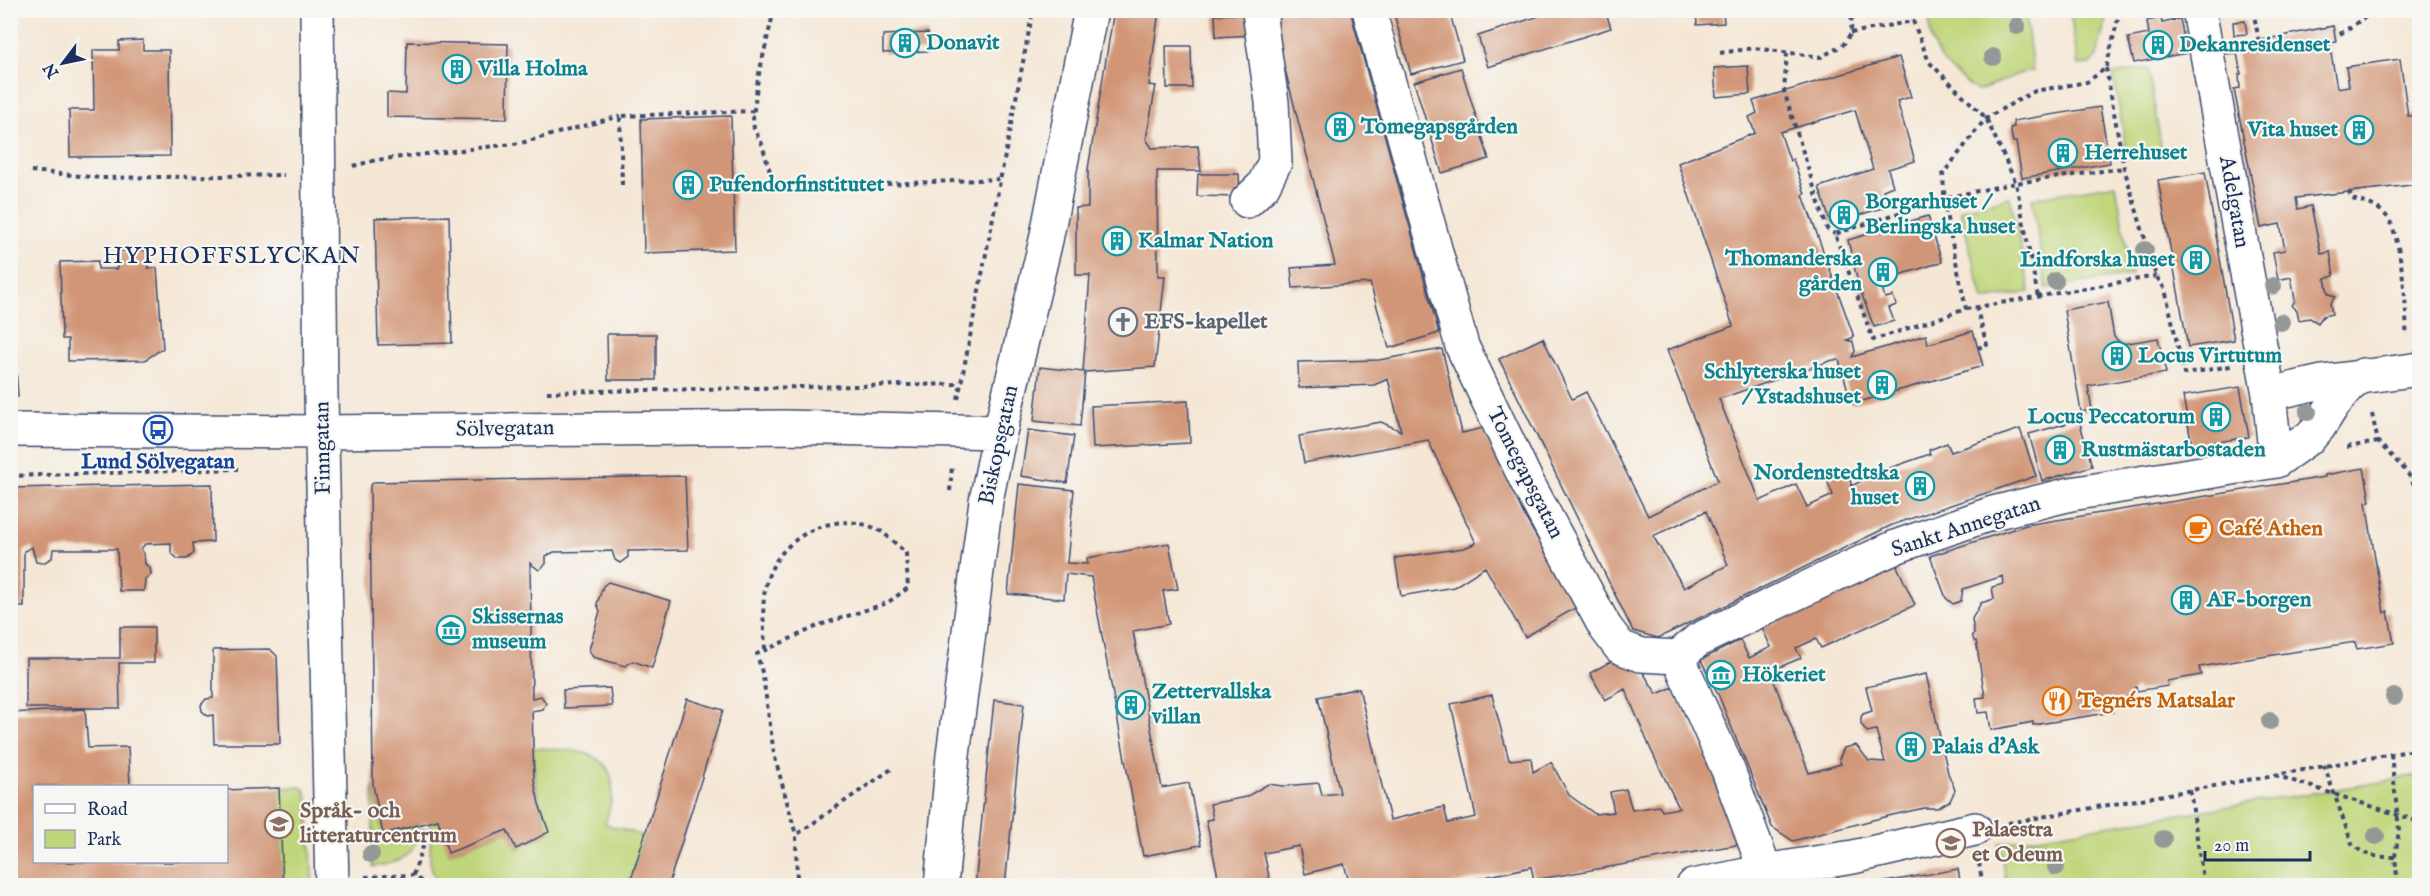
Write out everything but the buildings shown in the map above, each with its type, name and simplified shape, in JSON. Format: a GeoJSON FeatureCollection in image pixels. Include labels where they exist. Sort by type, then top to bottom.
{"type":"FeatureCollection","features":[{"type":"Feature","properties":{"kind":"street","name":"Finngatan"},"geometry":{"type":"LineString","coordinates":[[317,10],[322,432],[332,882]]}},
{"type":"Feature","properties":{"kind":"street","name":"Biskopsgatan"},"geometry":{"type":"LineString","coordinates":[[941,885],[954,744],[986,501],[1000,432],[1046,240],[1091,10]]}},
{"type":"Feature","properties":{"kind":"street"},"geometry":{"type":"LineString","coordinates":[[1247,201],[1263,186],[1275,162],[1272,102],[1259,12],[1265,10]]}},
{"type":"Feature","properties":{"kind":"street","name":"Tomegapsgatan"},"geometry":{"type":"LineString","coordinates":[[1370,10],[1462,346],[1527,482],[1605,627],[1620,646],[1641,655],[1678,657]]}},
{"type":"Feature","properties":{"kind":"street","name":"Adelgatan"},"geometry":{"type":"LineString","coordinates":[[2199,10],[2269,394],[2276,462]]}},
{"type":"Feature","properties":{"kind":"street"},"geometry":{"type":"LineString","coordinates":[[2269,394],[2363,375],[2412,369]]}},
{"type":"Feature","properties":{"kind":"street"},"geometry":{"type":"LineString","coordinates":[[2276,462],[2319,427],[2349,386],[2363,375]]}},
{"type":"Feature","properties":{"kind":"street","name":"Sölvegatan"},"geometry":{"type":"LineString","coordinates":[[10,430],[322,432],[772,427],[1000,432]]}},
{"type":"Feature","properties":{"kind":"street","name":"Sankt Annegatan"},"geometry":{"type":"LineString","coordinates":[[1678,657],[1698,640],[1832,576],[1898,546],[1993,513],[2072,494],[2276,462]]}},
{"type":"Feature","properties":{"kind":"street"},"geometry":{"type":"LineString","coordinates":[[1678,657],[1728,770],[1768,878]]}},
{"type":"Feature","properties":{"kind":"street"},"geometry":{"type":"LineString","coordinates":[[1693,885],[1768,878],[1975,829]]}},
{"type":"Feature","properties":{"kind":"path"},"geometry":{"type":"LineString","coordinates":[[774,10],[758,78],[753,111],[754,129],[762,144],[775,189],[999,179]]}},
{"type":"Feature","properties":{"kind":"path"},"geometry":{"type":"LineString","coordinates":[[960,384],[1033,10]]}},
{"type":"Feature","properties":{"kind":"path"},"geometry":{"type":"LineString","coordinates":[[1720,53],[1754,48],[1821,57],[1843,45],[1851,33],[1852,10]]}},
{"type":"Feature","properties":{"kind":"path"},"geometry":{"type":"LineString","coordinates":[[2120,10],[2106,68],[2124,168],[2156,276],[2165,289],[2184,374],[2263,360]]}},
{"type":"Feature","properties":{"kind":"path"},"geometry":{"type":"LineString","coordinates":[[2253,10],[2259,40]]}},
{"type":"Feature","properties":{"kind":"path"},"geometry":{"type":"LineString","coordinates":[[2357,10],[2367,16]]}},
{"type":"Feature","properties":{"kind":"path"},"geometry":{"type":"LineString","coordinates":[[2340,34],[2367,16],[2396,10]]}},
{"type":"Feature","properties":{"kind":"path"},"geometry":{"type":"LineString","coordinates":[[1851,33],[1913,21],[1929,63],[1986,118],[2016,183],[2038,297]]}},
{"type":"Feature","properties":{"kind":"path"},"geometry":{"type":"LineString","coordinates":[[1786,53],[1784,91],[1827,229],[1835,234],[1873,340],[1966,309],[2156,276]]}},
{"type":"Feature","properties":{"kind":"path"},"geometry":{"type":"LineString","coordinates":[[1966,309],[1944,198],[1943,174],[1986,118],[2035,91],[2087,82],[2106,68]]}},
{"type":"Feature","properties":{"kind":"path"},"geometry":{"type":"LineString","coordinates":[[622,185],[620,116],[753,111]]}},
{"type":"Feature","properties":{"kind":"path"},"geometry":{"type":"LineString","coordinates":[[1835,234],[1944,198],[2016,183],[2124,168]]}},
{"type":"Feature","properties":{"kind":"path"},"geometry":{"type":"LineString","coordinates":[[2349,191],[2352,199],[2373,204],[2389,219],[2397,239],[2412,369]]}},
{"type":"Feature","properties":{"kind":"path"},"geometry":{"type":"LineString","coordinates":[[1976,308],[1987,345],[1978,348]]}},
{"type":"Feature","properties":{"kind":"path"},"geometry":{"type":"LineString","coordinates":[[2378,442],[2407,472],[2420,495]]}},
{"type":"Feature","properties":{"kind":"path"},"geometry":{"type":"LineString","coordinates":[[765,649],[764,604],[770,572],[787,546],[812,528],[849,522],[881,532],[906,553],[908,588],[887,603],[820,625],[757,654],[763,676],[774,754],[796,835],[796,885]]}},
{"type":"Feature","properties":{"kind":"path"},"geometry":{"type":"LineString","coordinates":[[1975,829],[2420,748]]}},
{"type":"Feature","properties":{"kind":"path"},"geometry":{"type":"LineString","coordinates":[[2391,753],[2399,830],[2395,857],[2398,885]]}},
{"type":"Feature","properties":{"kind":"path"},"geometry":{"type":"LineString","coordinates":[[2324,765],[2352,844],[2362,853],[2372,857],[2395,857]]}},
{"type":"Feature","properties":{"kind":"path"},"geometry":{"type":"LineString","coordinates":[[796,835],[893,768]]}},
{"type":"Feature","properties":{"kind":"path"},"geometry":{"type":"LineString","coordinates":[[2274,775],[2420,822]]}},
{"type":"Feature","properties":{"kind":"path"},"geometry":{"type":"LineString","coordinates":[[2190,790],[2204,885]]}},
{"type":"Feature","properties":{"kind":"path"},"geometry":{"type":"LineString","coordinates":[[413,875],[424,844],[425,823]]}},
{"type":"Feature","properties":{"kind":"path"},"geometry":{"type":"LineString","coordinates":[[332,882],[413,875],[427,885]]}},
{"type":"Feature","properties":{"kind":"green space"},"geometry":{"type":"Polygon","coordinates":[[[1931,11],[2025,11],[2033,71],[2019,74],[1977,91],[1956,75],[1934,47],[1929,24],[1931,11]]]}},
{"type":"Feature","properties":{"kind":"green space"},"geometry":{"type":"Polygon","coordinates":[[[2070,11],[2108,11],[2097,56],[2090,64],[2078,65],[2070,11]]]}},
{"type":"Feature","properties":{"kind":"green space"},"geometry":{"type":"Polygon","coordinates":[[[2148,68],[2162,152],[2128,158],[2113,74],[2148,68]]]}},
{"type":"Feature","properties":{"kind":"green space"},"geometry":{"type":"Polygon","coordinates":[[[2116,184],[2131,275],[2046,288],[2032,198],[2116,184]]]}},
{"type":"Feature","properties":{"kind":"green space"},"geometry":{"type":"Polygon","coordinates":[[[2010,197],[2030,292],[1983,300],[1960,210],[2010,197]]]}},
{"type":"Feature","properties":{"kind":"green space"},"geometry":{"type":"Polygon","coordinates":[[[533,748],[588,754],[600,760],[608,769],[612,782],[611,800],[605,824],[644,836],[629,885],[441,885],[435,877],[430,862],[430,822],[438,820],[449,853],[507,830],[517,849],[549,832],[537,791],[533,748]]]}},
{"type":"Feature","properties":{"kind":"green space"},"geometry":{"type":"Polygon","coordinates":[[[2419,776],[2419,885],[2007,885],[1999,843],[2419,776]]]}},
{"type":"Feature","properties":{"kind":"green space"},"geometry":{"type":"Polygon","coordinates":[[[373,785],[383,834],[419,825],[415,844],[406,856],[391,863],[373,867],[373,785]]]}},
{"type":"Feature","properties":{"kind":"green space"},"geometry":{"type":"Polygon","coordinates":[[[279,788],[305,789],[308,800],[313,885],[283,885],[279,788]]]}},
{"type":"Feature","properties":{"kind":"place","name":"Donavit"},"geometry":{"type":"Point","coordinates":[905,43]}},
{"type":"Feature","properties":{"kind":"place","name":"Dekanresidenset"},"geometry":{"type":"Point","coordinates":[2158,45]}},
{"type":"Feature","properties":{"kind":"place","name":"Villa Holma"},"geometry":{"type":"Point","coordinates":[457,69]}},
{"type":"Feature","properties":{"kind":"place","name":"Tomegapsgården"},"geometry":{"type":"Point","coordinates":[1340,127]}},
{"type":"Feature","properties":{"kind":"place","name":"Vita huset"},"geometry":{"type":"Point","coordinates":[2359,130]}},
{"type":"Feature","properties":{"kind":"place","name":"Herrehuset"},"geometry":{"type":"Point","coordinates":[2063,153]}},
{"type":"Feature","properties":{"kind":"place","name":"Pufendorfinstitutet"},"geometry":{"type":"Point","coordinates":[688,185]}},
{"type":"Feature","properties":{"kind":"place","name":"Borgarhuset / Berlingska huset"},"geometry":{"type":"Point","coordinates":[1844,215]}},
{"type":"Feature","properties":{"kind":"place","name":"Kalmar Nation"},"geometry":{"type":"Point","coordinates":[1117,241]}},
{"type":"Feature","properties":{"kind":"place","name":"Lindforska huset"},"geometry":{"type":"Point","coordinates":[2196,260]}},
{"type":"Feature","properties":{"kind":"place","name":"Thomanderska gården"},"geometry":{"type":"Point","coordinates":[1883,272]}},
{"type":"Feature","properties":{"kind":"place","name":"EFS-kapellet"},"geometry":{"type":"Point","coordinates":[1123,322]}},
{"type":"Feature","properties":{"kind":"place","name":"Locus Virtutum"},"geometry":{"type":"Point","coordinates":[2117,356]}},
{"type":"Feature","properties":{"kind":"place","name":"Schlyterska huset / Ystadshuset"},"geometry":{"type":"Point","coordinates":[1882,385]}},
{"type":"Feature","properties":{"kind":"place","name":"Locus Peccatorum"},"geometry":{"type":"Point","coordinates":[2216,417]}},
{"type":"Feature","properties":{"kind":"place","name":"Lund Sölvegatan"},"geometry":{"type":"Point","coordinates":[158,430]}},
{"type":"Feature","properties":{"kind":"place","name":"Rustmästarbostaden"},"geometry":{"type":"Point","coordinates":[2060,450]}},
{"type":"Feature","properties":{"kind":"place","name":"Nordenstedtska huset"},"geometry":{"type":"Point","coordinates":[1920,486]}},
{"type":"Feature","properties":{"kind":"place","name":"Café Athen"},"geometry":{"type":"Point","coordinates":[2198,529]}},
{"type":"Feature","properties":{"kind":"place","name":"AF-borgen"},"geometry":{"type":"Point","coordinates":[2186,600]}},
{"type":"Feature","properties":{"kind":"place","name":"Skissernas museum"},"geometry":{"type":"Point","coordinates":[451,630]}},
{"type":"Feature","properties":{"kind":"place","name":"Hökeriet"},"geometry":{"type":"Point","coordinates":[1721,675]}},
{"type":"Feature","properties":{"kind":"place","name":"Tegnérs Matsalar"},"geometry":{"type":"Point","coordinates":[2057,701]}},
{"type":"Feature","properties":{"kind":"place","name":"Zettervallska villan"},"geometry":{"type":"Point","coordinates":[1131,705]}},
{"type":"Feature","properties":{"kind":"place","name":"Palais d'Ask"},"geometry":{"type":"Point","coordinates":[1911,747]}},
{"type":"Feature","properties":{"kind":"place","name":"Språk- och litteraturcentrum"},"geometry":{"type":"Point","coordinates":[279,824]}},
{"type":"Feature","properties":{"kind":"place","name":"Palaestra et Odeum"},"geometry":{"type":"Point","coordinates":[1951,843]}},
{"type":"Feature","properties":{"kind":"district","name":"HYPHOFFSLYCKAN"},"geometry":{"type":"Point","coordinates":[232,256]}}]}
